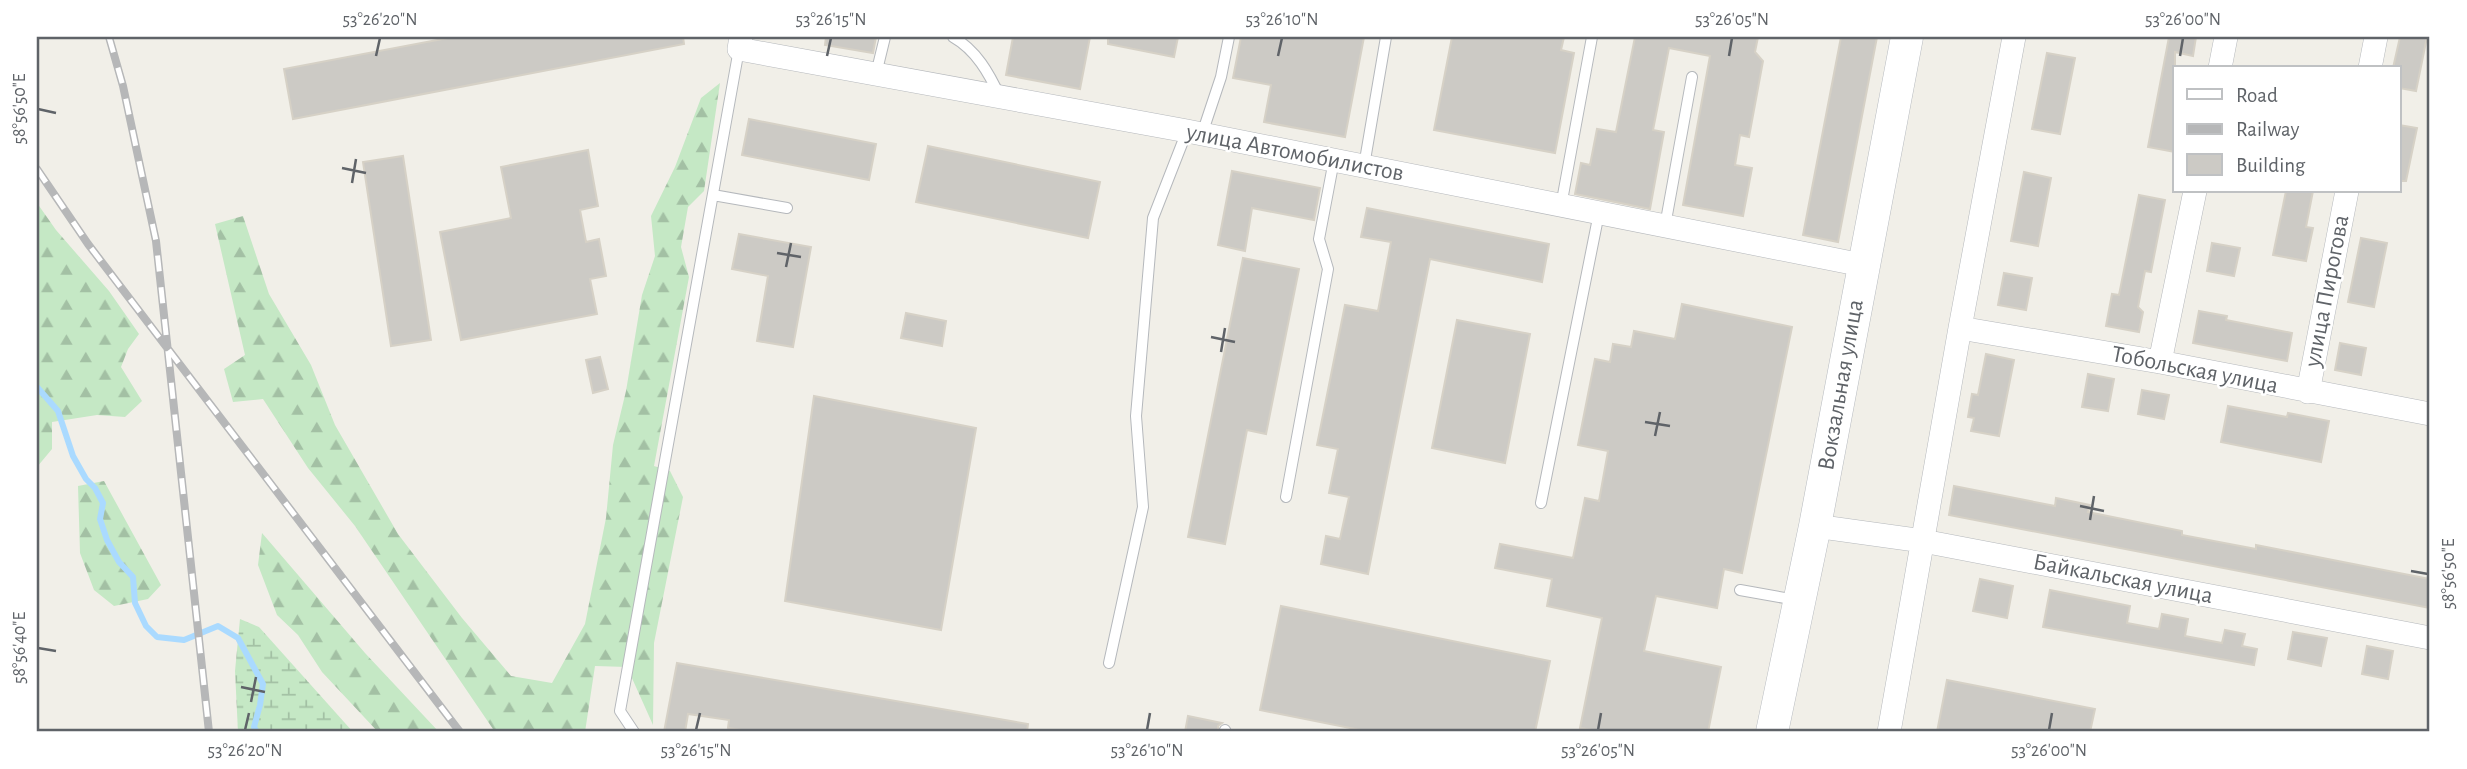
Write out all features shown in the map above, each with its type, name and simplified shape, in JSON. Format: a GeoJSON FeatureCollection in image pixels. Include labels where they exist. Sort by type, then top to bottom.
{"type":"FeatureCollection","features":[{"type":"Feature","properties":{"kind":"main road","name":"Вокзальная улица"},"geometry":{"type":"LineString","coordinates":[[1772,732],[1815,526],[1907,37]]}},
{"type":"Feature","properties":{"kind":"street"},"geometry":{"type":"LineString","coordinates":[[1889,732],[1959,328],[2014,37]]}},
{"type":"Feature","properties":{"kind":"street"},"geometry":{"type":"LineString","coordinates":[[2220,66],[2226,37]]}},
{"type":"Feature","properties":{"kind":"street"},"geometry":{"type":"LineString","coordinates":[[2370,66],[2376,37]]}},
{"type":"Feature","properties":{"kind":"street","name":"улица Автомобилистов"},"geometry":{"type":"LineString","coordinates":[[740,43],[876,74],[1195,133],[1862,265]]}},
{"type":"Feature","properties":{"kind":"street"},"geometry":{"type":"LineString","coordinates":[[2160,362],[2195,192]]}},
{"type":"Feature","properties":{"kind":"street","name":"улица Пирогова"},"geometry":{"type":"LineString","coordinates":[[2308,392],[2347,192]]}},
{"type":"Feature","properties":{"kind":"street","name":"Тобольская улица"},"geometry":{"type":"LineString","coordinates":[[1959,328],[2160,362],[2430,414]]}},
{"type":"Feature","properties":{"kind":"street","name":"Байкальская улица"},"geometry":{"type":"LineString","coordinates":[[1815,526],[1923,541],[2430,638]]}},
{"type":"Feature","properties":{"kind":"lane"},"geometry":{"type":"LineString","coordinates":[[876,74],[885,37]]}},
{"type":"Feature","properties":{"kind":"lane"},"geometry":{"type":"LineString","coordinates":[[953,37],[963,43],[987,70],[1000,96]]}},
{"type":"Feature","properties":{"kind":"lane"},"geometry":{"type":"LineString","coordinates":[[1108,663],[1143,507],[1136,416],[1153,218],[1221,77],[1229,37]]}},
{"type":"Feature","properties":{"kind":"lane"},"geometry":{"type":"LineString","coordinates":[[1364,166],[1386,37]]}},
{"type":"Feature","properties":{"kind":"lane"},"geometry":{"type":"LineString","coordinates":[[1561,205],[1592,37]]}},
{"type":"Feature","properties":{"kind":"lane"},"geometry":{"type":"LineString","coordinates":[[634,732],[620,710],[740,43]]}},
{"type":"Feature","properties":{"kind":"lane"},"geometry":{"type":"LineString","coordinates":[[1665,226],[1692,77]]}},
{"type":"Feature","properties":{"kind":"lane"},"geometry":{"type":"LineString","coordinates":[[1286,496],[1328,269],[1319,239],[1334,160]]}},
{"type":"Feature","properties":{"kind":"lane"},"geometry":{"type":"LineString","coordinates":[[713,195],[787,208]]}},
{"type":"Feature","properties":{"kind":"lane"},"geometry":{"type":"LineString","coordinates":[[1541,503],[1599,213]]}},
{"type":"Feature","properties":{"kind":"lane"},"geometry":{"type":"LineString","coordinates":[[1740,590],[1799,600]]}},
{"type":"Feature","properties":{"kind":"green space"},"geometry":{"type":"Polygon","coordinates":[[[720,83],[704,191],[688,207],[681,247],[689,277],[654,466],[670,471],[683,497],[654,643],[653,725],[627,667],[595,666],[585,732],[495,732],[355,526],[308,468],[263,399],[233,402],[224,369],[245,355],[215,224],[243,216],[269,294],[311,365],[335,425],[398,534],[462,618],[511,676],[552,683],[585,624],[606,518],[613,445],[626,391],[642,295],[655,256],[651,216],[675,167],[701,98],[720,83]]]}},
{"type":"Feature","properties":{"kind":"green space"},"geometry":{"type":"Polygon","coordinates":[[[37,203],[56,230],[109,291],[139,334],[128,349],[121,367],[142,401],[125,417],[97,415],[52,422],[52,449],[37,467],[37,203]]]}},
{"type":"Feature","properties":{"kind":"green space"},"geometry":{"type":"Polygon","coordinates":[[[104,481],[161,585],[148,599],[114,606],[94,590],[80,553],[78,486],[104,481]]]}},
{"type":"Feature","properties":{"kind":"green space"},"geometry":{"type":"Polygon","coordinates":[[[262,533],[365,653],[439,732],[378,732],[322,672],[298,635],[277,615],[258,565],[262,533]]]}},
{"type":"Feature","properties":{"kind":"green space"},"geometry":{"type":"Polygon","coordinates":[[[240,619],[259,627],[353,732],[238,732],[235,671],[240,619]]]}},
{"type":"Feature","properties":{"kind":"building"},"geometry":{"type":"Polygon","coordinates":[[[453,37],[683,37],[684,44],[293,119],[284,69],[453,37]]]}},
{"type":"Feature","properties":{"kind":"building"},"geometry":{"type":"Polygon","coordinates":[[[826,37],[876,37],[873,53],[825,45],[826,37]]]}},
{"type":"Feature","properties":{"kind":"building"},"geometry":{"type":"Polygon","coordinates":[[[1013,37],[1090,37],[1080,89],[1006,75],[1013,37]]]}},
{"type":"Feature","properties":{"kind":"building"},"geometry":{"type":"Polygon","coordinates":[[[1108,37],[1178,37],[1174,57],[1108,44],[1108,37]]]}},
{"type":"Feature","properties":{"kind":"building"},"geometry":{"type":"Polygon","coordinates":[[[1241,37],[1364,37],[1345,137],[1264,122],[1271,85],[1233,78],[1241,37]]]}},
{"type":"Feature","properties":{"kind":"building"},"geometry":{"type":"Polygon","coordinates":[[[1452,37],[1564,37],[1561,50],[1574,53],[1555,153],[1434,130],[1452,37]]]}},
{"type":"Feature","properties":{"kind":"building"},"geometry":{"type":"Polygon","coordinates":[[[1635,37],[1758,37],[1755,52],[1763,61],[1749,137],[1740,135],[1735,165],[1752,168],[1743,216],[1683,205],[1710,56],[1669,48],[1653,130],[1664,132],[1650,209],[1575,194],[1581,163],[1590,165],[1597,129],[1616,132],[1635,37]]]}},
{"type":"Feature","properties":{"kind":"building"},"geometry":{"type":"Polygon","coordinates":[[[1841,37],[1877,37],[1838,242],[1803,235],[1841,37]]]}},
{"type":"Feature","properties":{"kind":"building"},"geometry":{"type":"Polygon","coordinates":[[[2169,37],[2196,37],[2193,56],[2175,52],[2173,152],[2148,147],[2169,37]]]}},
{"type":"Feature","properties":{"kind":"building"},"geometry":{"type":"Polygon","coordinates":[[[2400,37],[2427,37],[2416,91],[2400,88],[2400,66],[2393,66],[2400,37]]]}},
{"type":"Feature","properties":{"kind":"building"},"geometry":{"type":"Polygon","coordinates":[[[2047,53],[2075,58],[2060,134],[2032,129],[2047,53]]]}},
{"type":"Feature","properties":{"kind":"building"},"geometry":{"type":"Polygon","coordinates":[[[749,119],[876,144],[869,180],[742,155],[749,119]]]}},
{"type":"Feature","properties":{"kind":"building"},"geometry":{"type":"Polygon","coordinates":[[[2400,125],[2417,128],[2406,181],[2400,181],[2400,125]]]}},
{"type":"Feature","properties":{"kind":"building"},"geometry":{"type":"Polygon","coordinates":[[[928,146],[1100,182],[1088,238],[916,202],[928,146]]]}},
{"type":"Feature","properties":{"kind":"building"},"geometry":{"type":"Polygon","coordinates":[[[588,150],[598,206],[580,210],[586,242],[599,239],[606,276],[590,279],[597,314],[461,340],[440,232],[511,218],[501,167],[588,150]]]}},
{"type":"Feature","properties":{"kind":"building"},"geometry":{"type":"Polygon","coordinates":[[[403,156],[431,340],[391,346],[363,162],[403,156]]]}},
{"type":"Feature","properties":{"kind":"building"},"geometry":{"type":"Polygon","coordinates":[[[1232,171],[1320,188],[1314,220],[1252,208],[1245,251],[1218,245],[1232,171]]]}},
{"type":"Feature","properties":{"kind":"building"},"geometry":{"type":"Polygon","coordinates":[[[2024,172],[2051,178],[2038,246],[2011,241],[2024,172]]]}},
{"type":"Feature","properties":{"kind":"building"},"geometry":{"type":"Polygon","coordinates":[[[2286,192],[2313,192],[2306,227],[2313,228],[2306,261],[2273,255],[2286,192]]]}},
{"type":"Feature","properties":{"kind":"building"},"geometry":{"type":"Polygon","coordinates":[[[2139,195],[2165,200],[2151,272],[2145,271],[2138,307],[2143,312],[2139,332],[2106,326],[2112,294],[2119,295],[2139,195]]]}},
{"type":"Feature","properties":{"kind":"building"},"geometry":{"type":"Polygon","coordinates":[[[1367,208],[1549,244],[1542,282],[1430,259],[1368,574],[1321,564],[1326,536],[1340,539],[1349,497],[1329,493],[1338,449],[1317,445],[1345,305],[1378,311],[1391,242],[1361,237],[1367,208]]]}},
{"type":"Feature","properties":{"kind":"building"},"geometry":{"type":"Polygon","coordinates":[[[739,234],[811,247],[793,347],[757,341],[768,276],[732,269],[739,234]]]}},
{"type":"Feature","properties":{"kind":"building"},"geometry":{"type":"Polygon","coordinates":[[[2361,238],[2387,243],[2374,307],[2348,302],[2361,238]]]}},
{"type":"Feature","properties":{"kind":"building"},"geometry":{"type":"Polygon","coordinates":[[[2212,243],[2240,248],[2234,276],[2207,271],[2212,243]]]}},
{"type":"Feature","properties":{"kind":"building"},"geometry":{"type":"Polygon","coordinates":[[[1243,258],[1299,269],[1266,434],[1247,430],[1225,544],[1188,537],[1243,258]]]}},
{"type":"Feature","properties":{"kind":"building"},"geometry":{"type":"Polygon","coordinates":[[[2004,273],[2032,278],[2026,310],[1998,305],[2004,273]]]}},
{"type":"Feature","properties":{"kind":"building"},"geometry":{"type":"Polygon","coordinates":[[[1682,304],[1792,327],[1742,573],[1724,569],[1717,608],[1656,596],[1644,651],[1721,667],[1708,732],[1603,732],[1580,728],[1602,618],[1547,606],[1552,579],[1495,568],[1500,544],[1573,558],[1585,498],[1599,501],[1608,451],[1578,445],[1595,359],[1610,362],[1613,344],[1631,347],[1634,331],[1675,339],[1682,304]]]}},
{"type":"Feature","properties":{"kind":"building"},"geometry":{"type":"Polygon","coordinates":[[[2199,311],[2227,316],[2226,320],[2292,333],[2287,361],[2193,343],[2199,311]]]}},
{"type":"Feature","properties":{"kind":"building"},"geometry":{"type":"Polygon","coordinates":[[[906,313],[946,321],[942,346],[901,338],[906,313]]]}},
{"type":"Feature","properties":{"kind":"building"},"geometry":{"type":"Polygon","coordinates":[[[1457,320],[1530,334],[1505,463],[1432,448],[1457,320]]]}},
{"type":"Feature","properties":{"kind":"building"},"geometry":{"type":"Polygon","coordinates":[[[2340,343],[2366,348],[2361,375],[2335,370],[2340,343]]]}},
{"type":"Feature","properties":{"kind":"building"},"geometry":{"type":"Polygon","coordinates":[[[1986,354],[2014,360],[1999,436],[1971,431],[1974,418],[1968,417],[1972,394],[1978,395],[1986,354]]]}},
{"type":"Feature","properties":{"kind":"building"},"geometry":{"type":"Polygon","coordinates":[[[600,357],[608,389],[593,393],[586,360],[600,357]]]}},
{"type":"Feature","properties":{"kind":"building"},"geometry":{"type":"Polygon","coordinates":[[[2088,374],[2114,379],[2108,411],[2082,407],[2088,374]]]}},
{"type":"Feature","properties":{"kind":"building"},"geometry":{"type":"Polygon","coordinates":[[[2142,390],[2169,395],[2164,419],[2138,414],[2142,390]]]}},
{"type":"Feature","properties":{"kind":"building"},"geometry":{"type":"Polygon","coordinates":[[[814,396],[976,428],[941,630],[785,601],[814,396]]]}},
{"type":"Feature","properties":{"kind":"building"},"geometry":{"type":"Polygon","coordinates":[[[2228,406],[2287,417],[2288,413],[2329,421],[2321,462],[2221,442],[2228,406]]]}},
{"type":"Feature","properties":{"kind":"building"},"geometry":{"type":"Polygon","coordinates":[[[1954,486],[2055,506],[2056,498],[2090,505],[2088,512],[2182,531],[2182,535],[2256,549],[2256,545],[2430,579],[2430,608],[1949,515],[1954,486]]]}},
{"type":"Feature","properties":{"kind":"building"},"geometry":{"type":"Polygon","coordinates":[[[1980,579],[2013,586],[2007,618],[1973,611],[1980,579]]]}},
{"type":"Feature","properties":{"kind":"building"},"geometry":{"type":"Polygon","coordinates":[[[2050,590],[2130,606],[2127,623],[2159,629],[2162,614],[2188,619],[2185,636],[2222,643],[2225,630],[2245,634],[2242,646],[2257,649],[2254,665],[2043,627],[2050,590]]]}},
{"type":"Feature","properties":{"kind":"building"},"geometry":{"type":"Polygon","coordinates":[[[1281,606],[1550,661],[1535,732],[1370,732],[1260,710],[1281,606]]]}},
{"type":"Feature","properties":{"kind":"building"},"geometry":{"type":"Polygon","coordinates":[[[2293,632],[2327,638],[2321,666],[2288,659],[2293,632]]]}},
{"type":"Feature","properties":{"kind":"building"},"geometry":{"type":"Polygon","coordinates":[[[2367,646],[2393,651],[2388,679],[2362,674],[2367,646]]]}},
{"type":"Feature","properties":{"kind":"building"},"geometry":{"type":"Polygon","coordinates":[[[677,663],[1028,724],[1027,732],[754,732],[728,728],[729,720],[688,714],[685,732],[664,732],[677,663]]]}},
{"type":"Feature","properties":{"kind":"building"},"geometry":{"type":"Polygon","coordinates":[[[1947,680],[2095,709],[2090,732],[1937,732],[1947,680]]]}},
{"type":"Feature","properties":{"kind":"building"},"geometry":{"type":"Polygon","coordinates":[[[1188,716],[1222,723],[1218,726],[1218,732],[1185,732],[1188,716]]]}},
{"type":"Feature","properties":{"kind":"waterway"},"geometry":{"type":"LineString","coordinates":[[37,387],[58,411],[73,456],[103,503],[100,519],[107,540],[119,562],[133,577],[135,603],[146,626],[157,637],[184,640],[218,626],[238,638],[263,684],[254,727],[257,732]]}},
{"type":"Feature","properties":{"kind":"railway"},"geometry":{"type":"LineString","coordinates":[[109,37],[123,86],[156,241],[209,732]]}},
{"type":"Feature","properties":{"kind":"railway"},"geometry":{"type":"LineString","coordinates":[[37,169],[88,244],[460,732]]}}]}
